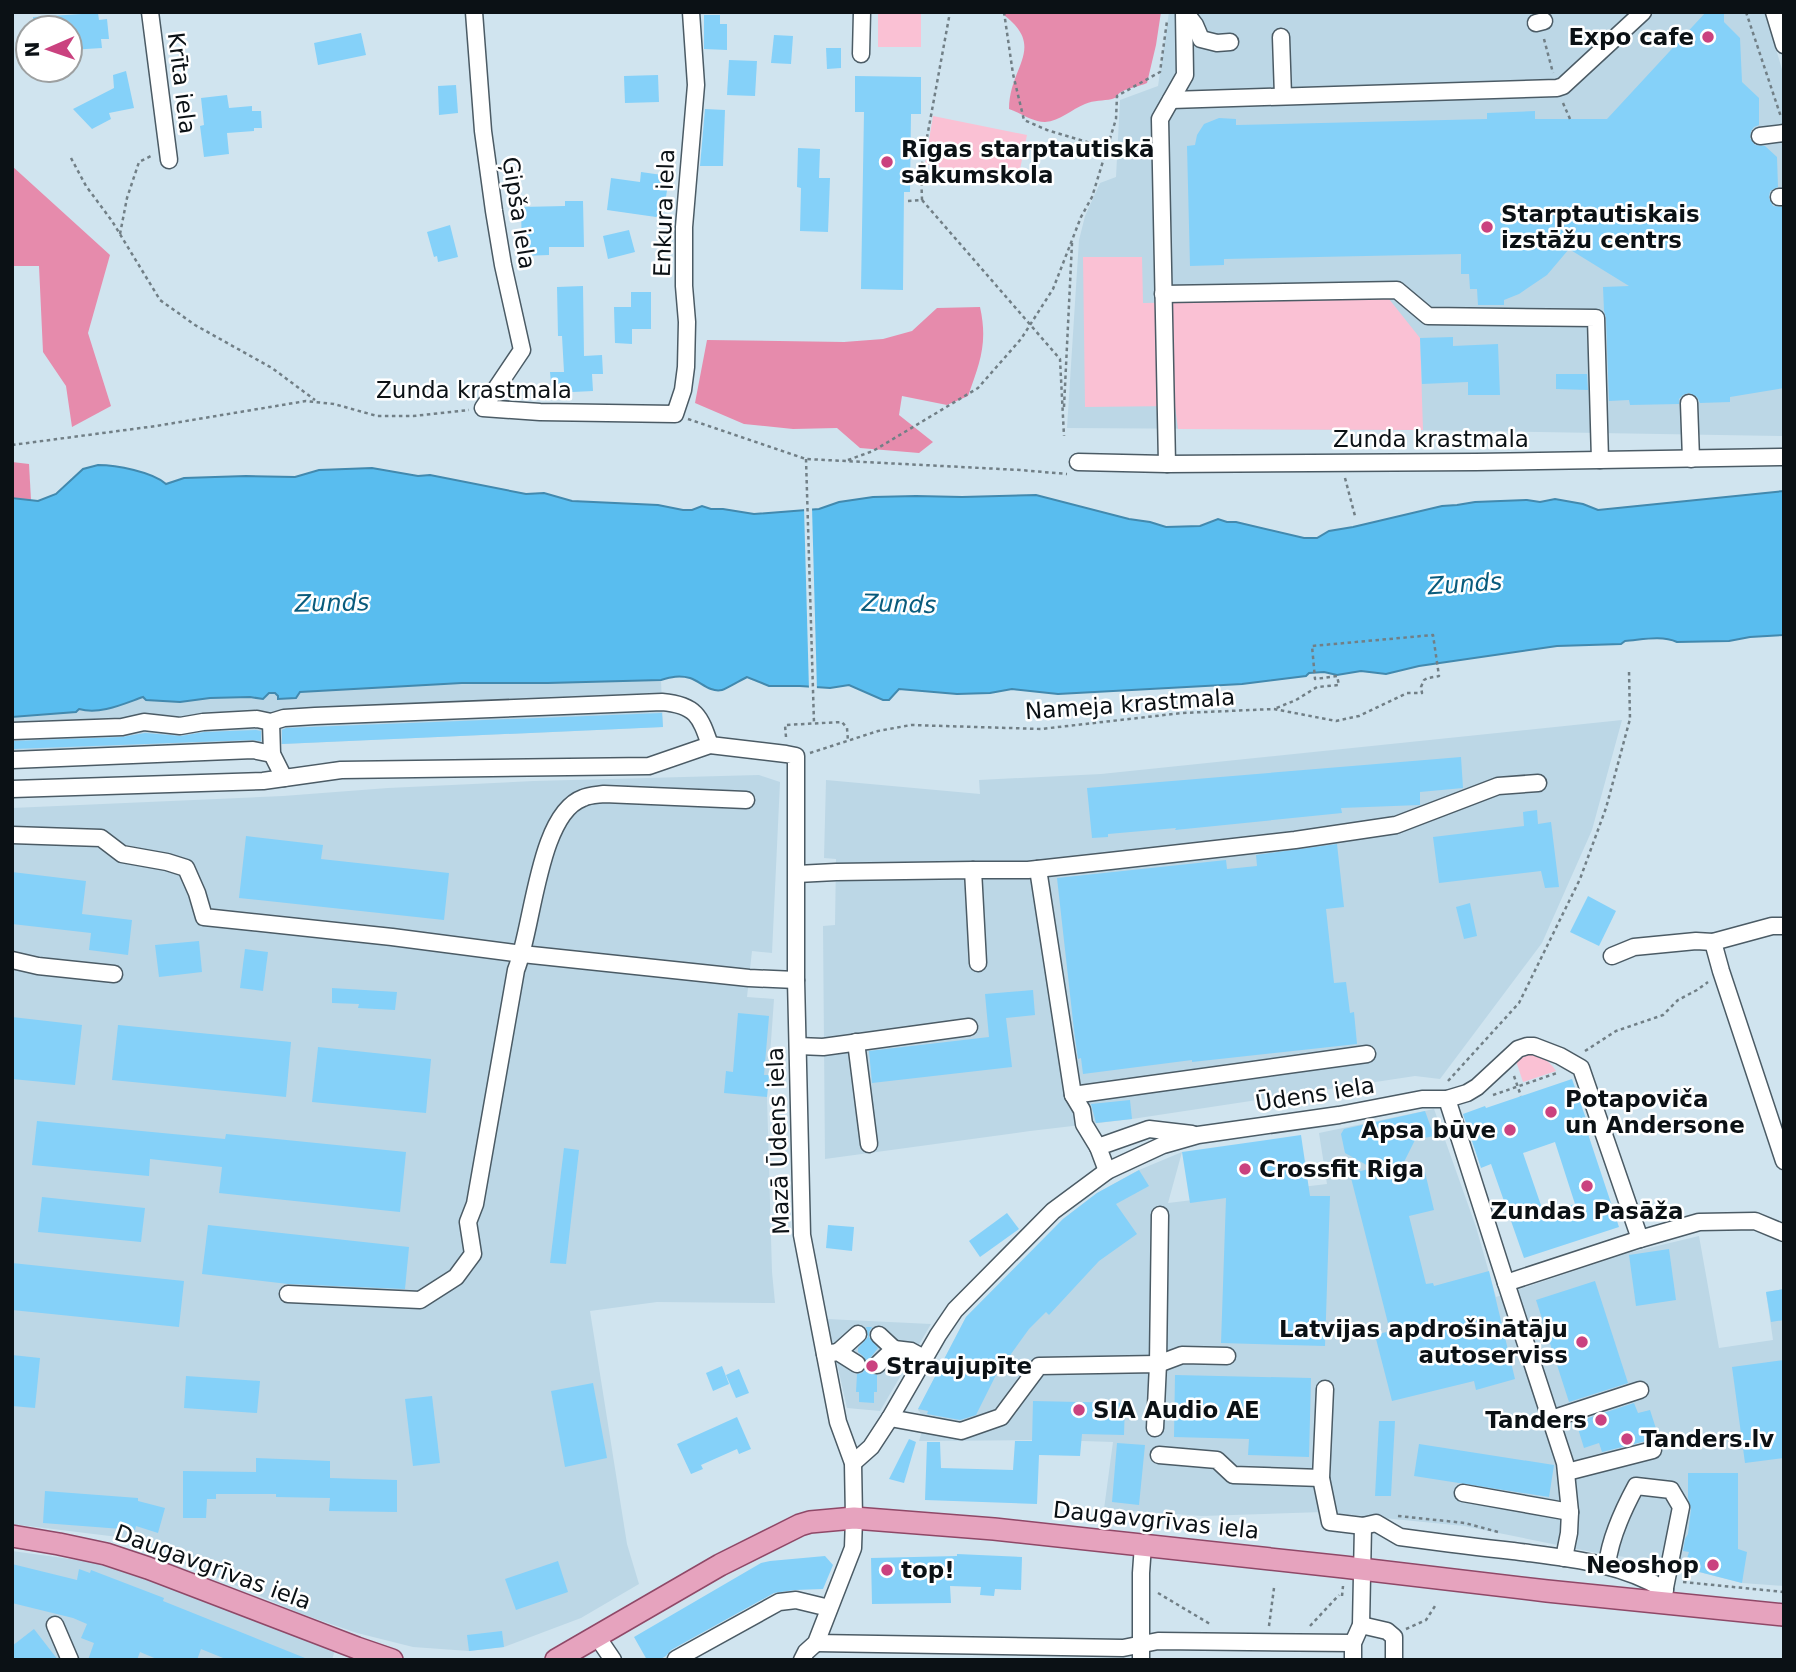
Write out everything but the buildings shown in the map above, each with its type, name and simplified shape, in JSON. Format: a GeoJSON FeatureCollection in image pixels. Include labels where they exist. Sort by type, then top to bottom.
{"type":"FeatureCollection","features":[{"type":"Feature","properties":{"kind":"main road","name":"Daugavgrīvas iela"},"geometry":{"type":"LineString","coordinates":[[556,1660],[720,1565],[800,1525],[854,1518],[994,1529],[1361,1569],[1664,1597],[1784,1615]]}},
{"type":"Feature","properties":{"kind":"main road","name":"Daugavgrīvas iela"},"geometry":{"type":"LineString","coordinates":[[12,1536],[106,1554],[186,1582],[353,1654],[392,1660]]}},
{"type":"Feature","properties":{"kind":"street","name":"Krīta iela"},"geometry":{"type":"LineString","coordinates":[[150,12],[168,155]]}},
{"type":"Feature","properties":{"kind":"street","name":"Ģipša iela"},"geometry":{"type":"LineString","coordinates":[[474,12],[483,131],[494,211],[522,350],[483,408]]}},
{"type":"Feature","properties":{"kind":"street","name":"Enkura iela"},"geometry":{"type":"LineString","coordinates":[[675,415],[683,390],[686,367],[684,227],[696,85],[691,12]]}},
{"type":"Feature","properties":{"kind":"street"},"geometry":{"type":"LineString","coordinates":[[861,54],[862,12]]}},
{"type":"Feature","properties":{"kind":"street"},"geometry":{"type":"LineString","coordinates":[[1184,12],[1201,39],[1217,43],[1230,42]]}},
{"type":"Feature","properties":{"kind":"street"},"geometry":{"type":"LineString","coordinates":[[1167,464],[1160,119],[1185,75],[1184,12]]}},
{"type":"Feature","properties":{"kind":"street"},"geometry":{"type":"LineString","coordinates":[[1171,100],[1557,88],[1563,86],[1643,12]]}},
{"type":"Feature","properties":{"kind":"street"},"geometry":{"type":"LineString","coordinates":[[1774,12],[1784,45]]}},
{"type":"Feature","properties":{"kind":"street"},"geometry":{"type":"LineString","coordinates":[[1281,37],[1283,96]]}},
{"type":"Feature","properties":{"kind":"street"},"geometry":{"type":"LineString","coordinates":[[1760,136],[1784,133]]}},
{"type":"Feature","properties":{"kind":"street"},"geometry":{"type":"LineString","coordinates":[[1163,294],[1397,290],[1428,316],[1596,318],[1600,460]]}},
{"type":"Feature","properties":{"kind":"street"},"geometry":{"type":"LineString","coordinates":[[1689,404],[1691,459]]}},
{"type":"Feature","properties":{"kind":"street","name":"Zunda krastmala"},"geometry":{"type":"LineString","coordinates":[[483,408],[675,415]]}},
{"type":"Feature","properties":{"kind":"street","name":"Zunda krastmala"},"geometry":{"type":"LineString","coordinates":[[1078,462],[1167,464],[1784,457]]}},
{"type":"Feature","properties":{"kind":"street"},"geometry":{"type":"LineString","coordinates":[[12,731],[122,727],[144,722],[180,726],[257,719],[271,722],[284,718],[315,716],[662,702],[688,708],[701,720],[710,745]]}},
{"type":"Feature","properties":{"kind":"street"},"geometry":{"type":"LineString","coordinates":[[271,722],[272,754],[284,778]]}},
{"type":"Feature","properties":{"kind":"street"},"geometry":{"type":"LineString","coordinates":[[12,789],[263,781],[341,770],[649,766],[710,745],[796,757]]}},
{"type":"Feature","properties":{"kind":"street"},"geometry":{"type":"LineString","coordinates":[[12,760],[253,750],[272,754]]}},
{"type":"Feature","properties":{"kind":"street","name":"Mazā Ūdens iela"},"geometry":{"type":"LineString","coordinates":[[796,757],[796,980],[802,1235],[832,1353],[838,1422],[853,1463],[854,1518],[853,1548],[816,1643],[802,1660]]}},
{"type":"Feature","properties":{"kind":"street"},"geometry":{"type":"LineString","coordinates":[[797,874],[1038,869],[1295,840],[1396,825],[1498,786],[1538,783]]}},
{"type":"Feature","properties":{"kind":"street"},"geometry":{"type":"LineString","coordinates":[[288,1294],[420,1300],[456,1277],[474,1254],[468,1222],[475,1204],[516,970],[547,847],[563,813],[581,798],[604,794],[746,800]]}},
{"type":"Feature","properties":{"kind":"street"},"geometry":{"type":"LineString","coordinates":[[12,835],[101,838],[122,854],[186,868],[204,917],[522,954],[749,978],[796,980]]}},
{"type":"Feature","properties":{"kind":"street"},"geometry":{"type":"LineString","coordinates":[[1038,869],[1073,1095],[1107,1171]]}},
{"type":"Feature","properties":{"kind":"street"},"geometry":{"type":"LineString","coordinates":[[973,870],[978,962]]}},
{"type":"Feature","properties":{"kind":"street"},"geometry":{"type":"LineString","coordinates":[[1612,956],[1634,947],[1713,942],[1772,926],[1784,926]]}},
{"type":"Feature","properties":{"kind":"street"},"geometry":{"type":"LineString","coordinates":[[1713,942],[1784,1161]]}},
{"type":"Feature","properties":{"kind":"street"},"geometry":{"type":"LineString","coordinates":[[12,960],[114,974]]}},
{"type":"Feature","properties":{"kind":"street"},"geometry":{"type":"LineString","coordinates":[[798,1046],[823,1047],[970,1027]]}},
{"type":"Feature","properties":{"kind":"street"},"geometry":{"type":"LineString","coordinates":[[856,1042],[869,1144]]}},
{"type":"Feature","properties":{"kind":"street"},"geometry":{"type":"LineString","coordinates":[[1564,1558],[1570,1512],[1567,1472],[1447,1099],[1477,1087],[1518,1049],[1527,1046],[1560,1056],[1581,1068],[1640,1239]]}},
{"type":"Feature","properties":{"kind":"street"},"geometry":{"type":"LineString","coordinates":[[1073,1095],[1367,1054]]}},
{"type":"Feature","properties":{"kind":"street","name":"Ūdens iela"},"geometry":{"type":"LineString","coordinates":[[853,1463],[870,1447],[890,1418],[955,1310],[1053,1211],[1107,1171],[1163,1145],[1198,1135],[1339,1115],[1422,1099],[1447,1099]]}},
{"type":"Feature","properties":{"kind":"street"},"geometry":{"type":"LineString","coordinates":[[1098,1147],[1149,1129],[1198,1135]]}},
{"type":"Feature","properties":{"kind":"street"},"geometry":{"type":"LineString","coordinates":[[1155,1428],[1160,1215]]}},
{"type":"Feature","properties":{"kind":"street"},"geometry":{"type":"LineString","coordinates":[[1506,1283],[1699,1222],[1755,1221],[1784,1233]]}},
{"type":"Feature","properties":{"kind":"street"},"geometry":{"type":"LineString","coordinates":[[832,1353],[859,1334]]}},
{"type":"Feature","properties":{"kind":"street"},"geometry":{"type":"LineString","coordinates":[[879,1335],[894,1349],[911,1351],[924,1358]]}},
{"type":"Feature","properties":{"kind":"street"},"geometry":{"type":"LineString","coordinates":[[877,1365],[894,1349]]}},
{"type":"Feature","properties":{"kind":"street"},"geometry":{"type":"LineString","coordinates":[[832,1353],[857,1364]]}},
{"type":"Feature","properties":{"kind":"street"},"geometry":{"type":"LineString","coordinates":[[890,1418],[961,1431],[1001,1417],[1039,1366],[1157,1364],[1182,1355],[1227,1356]]}},
{"type":"Feature","properties":{"kind":"street"},"geometry":{"type":"LineString","coordinates":[[1325,1389],[1321,1478],[1330,1522],[1363,1526],[1377,1523],[1400,1537],[1607,1565],[1653,1583],[1664,1597]]}},
{"type":"Feature","properties":{"kind":"street"},"geometry":{"type":"LineString","coordinates":[[1551,1419],[1640,1390]]}},
{"type":"Feature","properties":{"kind":"street"},"geometry":{"type":"LineString","coordinates":[[1567,1472],[1653,1450]]}},
{"type":"Feature","properties":{"kind":"street"},"geometry":{"type":"LineString","coordinates":[[1159,1455],[1217,1460],[1233,1475],[1321,1478]]}},
{"type":"Feature","properties":{"kind":"street"},"geometry":{"type":"LineString","coordinates":[[1607,1565],[1624,1508],[1636,1486],[1671,1490],[1681,1507],[1664,1597]]}},
{"type":"Feature","properties":{"kind":"street"},"geometry":{"type":"LineString","coordinates":[[1463,1493],[1570,1512]]}},
{"type":"Feature","properties":{"kind":"street"},"geometry":{"type":"LineString","coordinates":[[816,1643],[1123,1648],[1141,1652],[1158,1641],[1237,1641],[1300,1642],[1353,1651],[1361,1625],[1363,1526]]}},
{"type":"Feature","properties":{"kind":"street"},"geometry":{"type":"LineString","coordinates":[[1141,1652],[1140,1573],[1143,1545]]}},
{"type":"Feature","properties":{"kind":"street"},"geometry":{"type":"LineString","coordinates":[[676,1659],[779,1602],[796,1600],[829,1608]]}},
{"type":"Feature","properties":{"kind":"street"},"geometry":{"type":"LineString","coordinates":[[55,1625],[70,1660]]}},
{"type":"Feature","properties":{"kind":"street"},"geometry":{"type":"LineString","coordinates":[[1361,1625],[1387,1631],[1394,1637],[1394,1660]]}},
{"type":"Feature","properties":{"kind":"street"},"geometry":{"type":"LineString","coordinates":[[596,1635],[613,1660]]}},
{"type":"Feature","properties":{"kind":"path"},"geometry":{"type":"LineString","coordinates":[[950,12],[921,170],[922,200],[1060,359],[1064,425]]}},
{"type":"Feature","properties":{"kind":"path"},"geometry":{"type":"LineString","coordinates":[[1004,12],[1013,74],[1024,120],[1047,131],[1097,145],[1106,155]]}},
{"type":"Feature","properties":{"kind":"path"},"geometry":{"type":"LineString","coordinates":[[845,461],[873,451],[978,388],[1021,339],[1053,289],[1081,217],[1092,197],[1116,119],[1117,96],[1160,72],[1168,12]]}},
{"type":"Feature","properties":{"kind":"path"},"geometry":{"type":"LineString","coordinates":[[1746,12],[1784,127]]}},
{"type":"Feature","properties":{"kind":"path"},"geometry":{"type":"LineString","coordinates":[[1540,22],[1557,88],[1570,119]]}},
{"type":"Feature","properties":{"kind":"path"},"geometry":{"type":"LineString","coordinates":[[120,234],[127,198],[139,162],[168,155]]}},
{"type":"Feature","properties":{"kind":"path"},"geometry":{"type":"LineString","coordinates":[[71,158],[86,186],[120,234],[160,300],[195,325],[272,368],[318,402]]}},
{"type":"Feature","properties":{"kind":"path"},"geometry":{"type":"LineString","coordinates":[[908,201],[922,200]]}},
{"type":"Feature","properties":{"kind":"path"},"geometry":{"type":"LineString","coordinates":[[1064,436],[1073,240]]}},
{"type":"Feature","properties":{"kind":"path","name":"Zunda krastmala"},"geometry":{"type":"LineString","coordinates":[[12,445],[156,426],[306,401],[334,404],[377,416],[413,416],[483,408]]}},
{"type":"Feature","properties":{"kind":"path"},"geometry":{"type":"LineString","coordinates":[[675,415],[806,459],[814,723]]}},
{"type":"Feature","properties":{"kind":"path"},"geometry":{"type":"LineString","coordinates":[[1345,476],[1355,516]]}},
{"type":"Feature","properties":{"kind":"path","name":"Nameja krastmala"},"geometry":{"type":"LineString","coordinates":[[796,757],[878,731],[911,725],[1041,729],[1182,713],[1274,709],[1336,721],[1359,716],[1407,693],[1422,693],[1423,680],[1439,676],[1433,635],[1312,646],[1315,678],[1338,676],[1339,685],[1317,687],[1274,709]]}},
{"type":"Feature","properties":{"kind":"path"},"geometry":{"type":"LineString","coordinates":[[1447,1099],[1444,1085],[1519,1003],[1580,879],[1606,808],[1630,719],[1629,671]]}},
{"type":"Feature","properties":{"kind":"path"},"geometry":{"type":"LineString","coordinates":[[785,724],[842,722],[848,741]]}},
{"type":"Feature","properties":{"kind":"path"},"geometry":{"type":"LineString","coordinates":[[1485,1098],[1562,1071],[1581,1068],[1585,1050],[1616,1031],[1663,1016],[1678,1000],[1697,990],[1721,971]]}},
{"type":"Feature","properties":{"kind":"path"},"geometry":{"type":"LineString","coordinates":[[1519,1089],[1521,1096]]}},
{"type":"Feature","properties":{"kind":"path"},"geometry":{"type":"LineString","coordinates":[[1149,1588],[1237,1641]]}},
{"type":"Feature","properties":{"kind":"path"},"geometry":{"type":"LineString","coordinates":[[1266,1642],[1274,1588]]}},
{"type":"Feature","properties":{"kind":"path"},"geometry":{"type":"LineString","coordinates":[[1300,1642],[1309,1627],[1339,1595]]}},
{"type":"Feature","properties":{"kind":"path"},"geometry":{"type":"LineString","coordinates":[[1394,1637],[1426,1620],[1435,1606]]}},
{"type":"Feature","properties":{"kind":"shaded area"},"geometry":{"type":"Polygon","coordinates":[[[878,12],[921,12],[921,47],[878,47],[878,12]]]}},
{"type":"Feature","properties":{"kind":"shaded area"},"geometry":{"type":"Polygon","coordinates":[[[1000,12],[1161,12],[1147,83],[1123,91],[1112,99],[1085,104],[1045,122],[1036,121],[1009,109],[1024,46],[1022,36],[1014,24],[1000,12]]]}},
{"type":"Feature","properties":{"kind":"shaded area","name":"Starptautiskais izstāžu centrs"},"geometry":{"type":"Polygon","coordinates":[[[1169,12],[1765,12],[1784,76],[1784,436],[1067,428],[1079,240],[1085,216],[1100,183],[1116,177],[1120,100],[1158,86],[1169,12]]]}},
{"type":"Feature","properties":{"kind":"shaded area"},"geometry":{"type":"Polygon","coordinates":[[[933,116],[1027,135],[1017,184],[925,164],[933,116]]]}},
{"type":"Feature","properties":{"kind":"shaded area"},"geometry":{"type":"Polygon","coordinates":[[[12,166],[110,255],[88,333],[111,406],[72,427],[66,386],[43,352],[39,266],[12,266],[12,166]]]}},
{"type":"Feature","properties":{"kind":"shaded area"},"geometry":{"type":"Polygon","coordinates":[[[1083,257],[1142,257],[1143,303],[1389,299],[1420,338],[1423,430],[1178,429],[1175,406],[1085,407],[1083,257]]]}},
{"type":"Feature","properties":{"kind":"shaded area"},"geometry":{"type":"Polygon","coordinates":[[[980,307],[983,342],[968,396],[947,405],[902,396],[899,415],[933,442],[919,453],[860,448],[837,428],[793,429],[744,424],[695,403],[707,340],[844,342],[883,339],[912,331],[937,308],[980,307]]]}},
{"type":"Feature","properties":{"kind":"shaded area"},"geometry":{"type":"Polygon","coordinates":[[[12,462],[29,464],[31,500],[12,499],[12,462]]]}},
{"type":"Feature","properties":{"kind":"shaded area"},"geometry":{"type":"Polygon","coordinates":[[[661,680],[663,727],[12,756],[12,717],[75,712],[79,708],[112,707],[143,697],[180,702],[210,698],[259,699],[269,693],[275,693],[278,699],[296,698],[299,692],[406,685],[661,680]]]}},
{"type":"Feature","properties":{"kind":"shaded area"},"geometry":{"type":"Polygon","coordinates":[[[1622,720],[1592,830],[1542,943],[1440,1079],[1415,1076],[1132,1119],[825,1159],[823,926],[835,925],[836,859],[824,858],[826,780],[980,794],[979,780],[1101,774],[1622,720]]]}},
{"type":"Feature","properties":{"kind":"shaded area"},"geometry":{"type":"Polygon","coordinates":[[[759,775],[780,782],[772,953],[752,951],[747,997],[774,999],[767,1097],[775,1303],[657,1302],[590,1311],[627,1544],[639,1584],[581,1618],[504,1647],[469,1651],[413,1647],[357,1633],[299,1613],[126,1538],[12,1524],[12,808],[534,781],[759,775]]]}},
{"type":"Feature","properties":{"kind":"shaded area"},"geometry":{"type":"Polygon","coordinates":[[[1526,1053],[1543,1058],[1556,1071],[1523,1082],[1515,1058],[1526,1053]]]}},
{"type":"Feature","properties":{"kind":"shaded area"},"geometry":{"type":"Polygon","coordinates":[[[1434,1109],[1476,1227],[1496,1297],[1628,1253],[1699,1236],[1719,1348],[1773,1340],[1766,1292],[1784,1289],[1784,1586],[1742,1583],[1664,1563],[1592,1552],[1464,1526],[1323,1512],[1202,1516],[1104,1509],[1113,1442],[919,1441],[926,1418],[920,1415],[918,1410],[966,1317],[1063,1219],[1097,1193],[1139,1170],[1182,1152],[1168,1203],[1327,1184],[1319,1133],[1434,1109]]]}},
{"type":"Feature","properties":{"kind":"shaded area","name":"Straujupīte"},"geometry":{"type":"Polygon","coordinates":[[[827,1319],[931,1324],[880,1411],[847,1408],[827,1319]]]}},
{"type":"Feature","properties":{"kind":"shaded area"},"geometry":{"type":"Polygon","coordinates":[[[12,1551],[92,1562],[143,1578],[335,1650],[332,1660],[12,1660],[12,1551]]]}},
{"type":"Feature","properties":{"kind":"water","name":"Zunds"},"geometry":{"type":"Polygon","coordinates":[[[98,465],[134,470],[166,484],[184,478],[295,477],[319,470],[372,468],[418,476],[430,475],[526,494],[544,493],[572,501],[658,505],[683,510],[702,506],[754,514],[819,509],[839,502],[873,497],[1036,495],[1166,527],[1200,526],[1218,519],[1304,538],[1317,538],[1329,531],[1442,506],[1475,502],[1540,502],[1555,499],[1598,510],[1784,491],[1784,635],[1729,641],[1677,642],[1651,638],[1625,641],[1621,644],[1557,646],[1419,666],[1386,674],[1361,671],[1337,675],[1324,672],[1242,684],[1058,694],[1012,689],[957,694],[899,689],[889,700],[883,700],[849,685],[830,688],[769,686],[747,677],[718,690],[690,678],[672,677],[661,680],[462,683],[300,692],[296,698],[278,699],[275,693],[269,693],[263,699],[210,698],[180,702],[146,700],[143,697],[103,710],[79,709],[76,712],[12,717],[12,498],[38,501],[56,494],[83,469],[98,465]]]}},
{"type":"Feature","properties":{"kind":"pier"},"geometry":{"type":"Polygon","coordinates":[[[804,507],[812,507],[817,691],[809,690],[804,507]]]}},
{"type":"Feature","properties":{"kind":"place","name":"Expo cafe"},"geometry":{"type":"Point","coordinates":[1708,37]}},
{"type":"Feature","properties":{"kind":"place","name":"Rīgas starptautiskā sākumskola"},"geometry":{"type":"Point","coordinates":[887,162]}},
{"type":"Feature","properties":{"kind":"place","name":"Starptautiskais izstāžu centrs"},"geometry":{"type":"Point","coordinates":[1487,227]}},
{"type":"Feature","properties":{"kind":"place","name":"Potapoviča un Andersone"},"geometry":{"type":"Point","coordinates":[1551,1112]}},
{"type":"Feature","properties":{"kind":"place","name":"Apsa būve"},"geometry":{"type":"Point","coordinates":[1510,1130]}},
{"type":"Feature","properties":{"kind":"place","name":"Crossfit Riga"},"geometry":{"type":"Point","coordinates":[1245,1169]}},
{"type":"Feature","properties":{"kind":"place","name":"Zundas Pasāža"},"geometry":{"type":"Point","coordinates":[1587,1186]}},
{"type":"Feature","properties":{"kind":"place","name":"Latvijas apdrošinātāju autoserviss"},"geometry":{"type":"Point","coordinates":[1582,1342]}},
{"type":"Feature","properties":{"kind":"place","name":"Straujupīte"},"geometry":{"type":"Point","coordinates":[872,1366]}},
{"type":"Feature","properties":{"kind":"place","name":"SIA Audio AE"},"geometry":{"type":"Point","coordinates":[1079,1410]}},
{"type":"Feature","properties":{"kind":"place","name":"Tanders"},"geometry":{"type":"Point","coordinates":[1601,1420]}},
{"type":"Feature","properties":{"kind":"place","name":"Tanders.lv"},"geometry":{"type":"Point","coordinates":[1627,1439]}},
{"type":"Feature","properties":{"kind":"place","name":"Neoshop"},"geometry":{"type":"Point","coordinates":[1713,1565]}},
{"type":"Feature","properties":{"kind":"place","name":"top!"},"geometry":{"type":"Point","coordinates":[887,1570]}}]}
